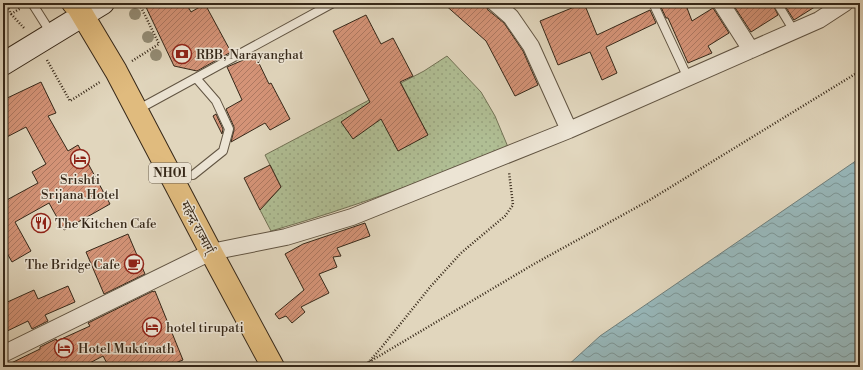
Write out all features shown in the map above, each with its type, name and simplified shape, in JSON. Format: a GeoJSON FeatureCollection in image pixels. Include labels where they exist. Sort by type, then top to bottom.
{"type":"FeatureCollection","features":[{"type":"Feature","properties":{"kind":"highway","name":"महेन्द्र राज्मार्ग्"},"geometry":{"type":"LineString","coordinates":[[77,6],[137,110],[273,367]]}},
{"type":"Feature","properties":{"kind":"main road"},"geometry":{"type":"LineString","coordinates":[[3,64],[52,34],[77,6],[103,3]]}},
{"type":"Feature","properties":{"kind":"street"},"geometry":{"type":"LineString","coordinates":[[495,3],[511,17],[531,46],[569,130]]}},
{"type":"Feature","properties":{"kind":"street"},"geometry":{"type":"LineString","coordinates":[[721,3],[751,50]]}},
{"type":"Feature","properties":{"kind":"street"},"geometry":{"type":"LineString","coordinates":[[3,354],[211,252],[286,237],[352,217],[569,130],[819,20],[844,3]]}},
{"type":"Feature","properties":{"kind":"lane"},"geometry":{"type":"LineString","coordinates":[[32,3],[52,34]]}},
{"type":"Feature","properties":{"kind":"lane"},"geometry":{"type":"LineString","coordinates":[[137,110],[333,3]]}},
{"type":"Feature","properties":{"kind":"lane"},"geometry":{"type":"LineString","coordinates":[[652,3],[688,78]]}},
{"type":"Feature","properties":{"kind":"lane"},"geometry":{"type":"LineString","coordinates":[[777,3],[794,31]]}},
{"type":"Feature","properties":{"kind":"lane"},"geometry":{"type":"LineString","coordinates":[[193,175],[223,151],[229,129],[216,101],[196,78]]}},
{"type":"Feature","properties":{"kind":"path"},"geometry":{"type":"LineString","coordinates":[[6,3],[12,14],[24,6]]}},
{"type":"Feature","properties":{"kind":"path"},"geometry":{"type":"LineString","coordinates":[[360,367],[534,264],[648,201],[860,71]]}},
{"type":"Feature","properties":{"kind":"path"},"geometry":{"type":"LineString","coordinates":[[369,362],[431,286],[461,253],[505,216],[513,205],[511,181],[506,156]]}},
{"type":"Feature","properties":{"kind":"green space"},"geometry":{"type":"Polygon","coordinates":[[[447,56],[481,92],[495,116],[508,147],[331,213],[271,231],[260,210],[281,187],[265,155],[371,99],[428,135],[401,83],[424,71],[447,56]]]}},
{"type":"Feature","properties":{"kind":"water"},"geometry":{"type":"Polygon","coordinates":[[[860,158],[860,367],[566,367],[600,336],[860,158]]]}},
{"type":"Feature","properties":{"kind":"building"},"geometry":{"type":"Polygon","coordinates":[[[144,3],[186,3],[191,12],[205,4],[231,52],[197,71],[174,66],[144,3]]]}},
{"type":"Feature","properties":{"kind":"building"},"geometry":{"type":"Polygon","coordinates":[[[443,3],[486,3],[488,10],[504,23],[523,51],[538,85],[515,96],[486,41],[443,3]]]}},
{"type":"Feature","properties":{"kind":"building"},"geometry":{"type":"Polygon","coordinates":[[[584,3],[597,35],[650,10],[656,23],[606,47],[617,73],[602,80],[590,52],[558,65],[540,21],[584,3]]]}},
{"type":"Feature","properties":{"kind":"building"},"geometry":{"type":"Polygon","coordinates":[[[661,3],[698,3],[687,8],[692,21],[713,8],[729,33],[708,46],[712,53],[688,63],[668,18],[666,18],[660,5],[662,4],[661,3]]]}},
{"type":"Feature","properties":{"kind":"building"},"geometry":{"type":"Polygon","coordinates":[[[732,3],[772,3],[778,15],[751,32],[732,3]]]}},
{"type":"Feature","properties":{"kind":"building"},"geometry":{"type":"Polygon","coordinates":[[[783,3],[821,3],[794,20],[783,3]]]}},
{"type":"Feature","properties":{"kind":"building"},"geometry":{"type":"Polygon","coordinates":[[[366,15],[381,44],[393,38],[413,76],[400,82],[428,135],[398,151],[381,119],[353,139],[341,122],[370,102],[333,31],[366,15]]]}},
{"type":"Feature","properties":{"kind":"building"},"geometry":{"type":"Polygon","coordinates":[[[255,55],[269,84],[271,83],[290,119],[270,130],[265,123],[231,142],[234,127],[226,109],[242,100],[227,67],[255,55]]]}},
{"type":"Feature","properties":{"kind":"building"},"geometry":{"type":"Polygon","coordinates":[[[41,82],[56,113],[48,116],[68,151],[78,145],[110,204],[64,230],[49,203],[15,222],[31,251],[12,262],[3,246],[3,202],[38,183],[32,172],[46,164],[26,127],[3,139],[3,100],[41,82]]]}},
{"type":"Feature","properties":{"kind":"building"},"geometry":{"type":"Polygon","coordinates":[[[216,114],[223,129],[222,134],[213,116],[216,114]]]}},
{"type":"Feature","properties":{"kind":"building"},"geometry":{"type":"Polygon","coordinates":[[[270,165],[281,187],[260,210],[244,178],[270,165]]]}},
{"type":"Feature","properties":{"kind":"building"},"geometry":{"type":"Polygon","coordinates":[[[365,223],[370,236],[337,248],[341,256],[333,257],[337,267],[319,274],[329,293],[301,307],[305,312],[292,323],[286,316],[279,319],[275,314],[304,290],[285,254],[303,244],[365,223]]]}},
{"type":"Feature","properties":{"kind":"building"},"geometry":{"type":"Polygon","coordinates":[[[128,234],[145,274],[104,294],[86,252],[128,234]]]}},
{"type":"Feature","properties":{"kind":"building"},"geometry":{"type":"Polygon","coordinates":[[[68,286],[75,302],[45,315],[48,321],[32,329],[28,321],[3,333],[3,304],[34,290],[38,299],[68,286]]]}},
{"type":"Feature","properties":{"kind":"building"},"geometry":{"type":"Polygon","coordinates":[[[155,291],[183,360],[165,367],[109,367],[103,356],[82,367],[3,367],[40,349],[40,347],[56,339],[57,341],[90,326],[88,323],[155,291]]]}},
{"type":"Feature","properties":{"kind":"place","name":"RBB, Narayanghat"},"geometry":{"type":"Point","coordinates":[182,54]}},
{"type":"Feature","properties":{"kind":"place","name":"Srishti Srijana Hotel"},"geometry":{"type":"Point","coordinates":[80,159]}},
{"type":"Feature","properties":{"kind":"place","name":"The Kitchen Cafe"},"geometry":{"type":"Point","coordinates":[41,223]}},
{"type":"Feature","properties":{"kind":"place","name":"The Bridge Cafe"},"geometry":{"type":"Point","coordinates":[134,264]}},
{"type":"Feature","properties":{"kind":"place","name":"hotel tirupati"},"geometry":{"type":"Point","coordinates":[152,327]}},
{"type":"Feature","properties":{"kind":"place","name":"Hotel Muktinath"},"geometry":{"type":"Point","coordinates":[64,348]}}]}
